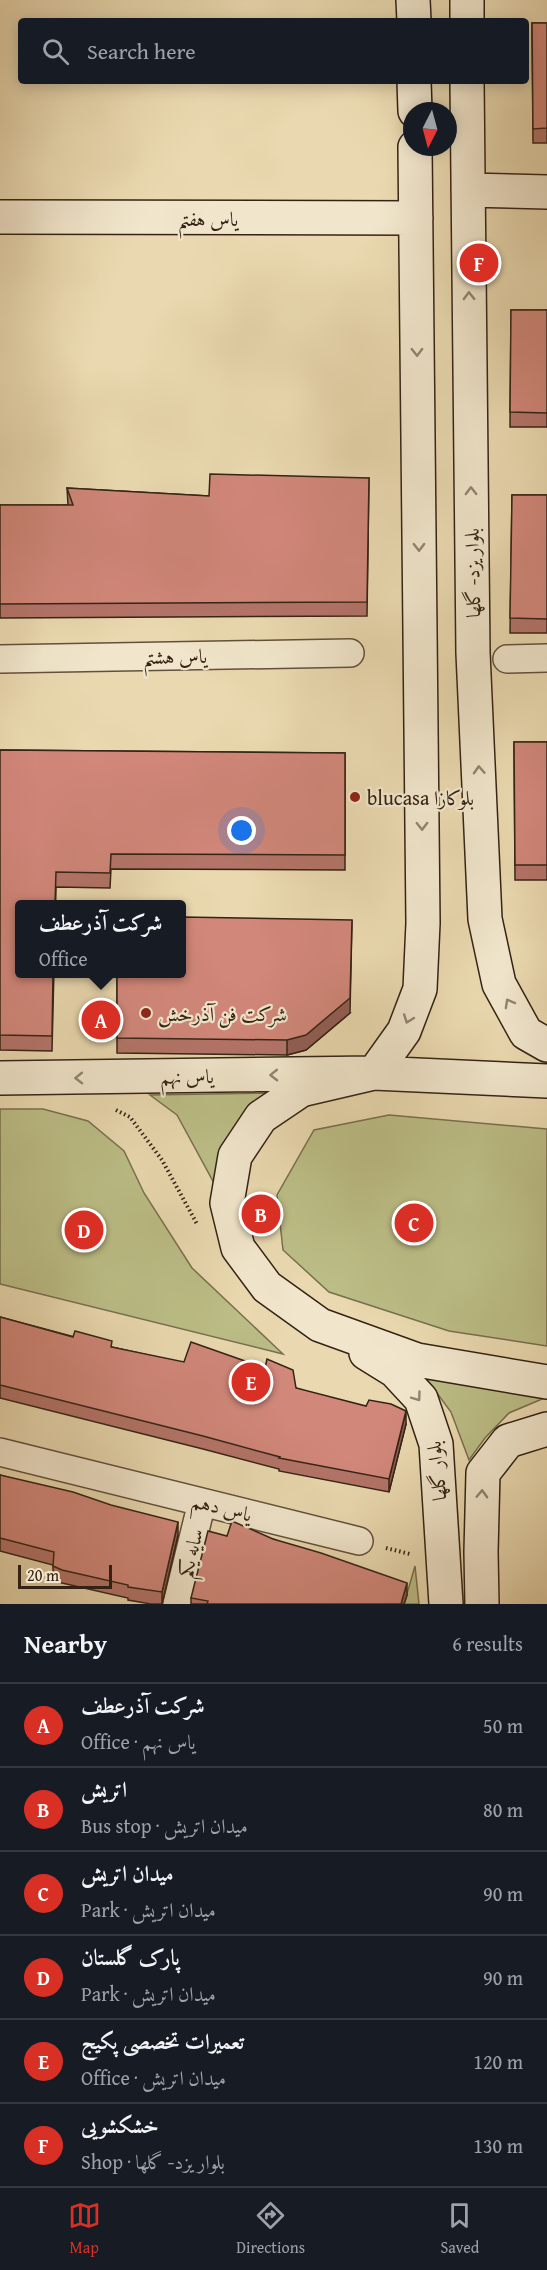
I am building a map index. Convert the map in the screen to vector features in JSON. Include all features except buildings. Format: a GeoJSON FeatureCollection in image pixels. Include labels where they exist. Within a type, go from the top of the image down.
{"type":"FeatureCollection","features":[{"type":"Feature","properties":{"kind":"main road"},"geometry":{"type":"LineString","coordinates":[[413,0],[414,18]]}},
{"type":"Feature","properties":{"kind":"main road"},"geometry":{"type":"LineString","coordinates":[[467,0],[467,18]]}},
{"type":"Feature","properties":{"kind":"main road"},"geometry":{"type":"LineString","coordinates":[[414,84],[415,102]]}},
{"type":"Feature","properties":{"kind":"main road","name":"بلوار یزد- گلها"},"geometry":{"type":"LineString","coordinates":[[467,84],[473,653],[485,919],[499,984],[526,1033],[547,1045]]}},
{"type":"Feature","properties":{"kind":"main road"},"geometry":{"type":"LineString","coordinates":[[374,1073],[404,1031],[420,989],[423,923],[415,156]]}},
{"type":"Feature","properties":{"kind":"main road"},"geometry":{"type":"LineString","coordinates":[[468,190],[547,192]]}},
{"type":"Feature","properties":{"kind":"main road","name":"یاس هفتم"},"geometry":{"type":"LineString","coordinates":[[0,217],[416,218]]}},
{"type":"Feature","properties":{"kind":"main road"},"geometry":{"type":"LineString","coordinates":[[547,1081],[374,1073],[300,1090],[261,1117],[235,1156],[227,1203],[238,1248],[267,1287],[320,1325],[417,1360],[547,1382]]}},
{"type":"Feature","properties":{"kind":"main road","name":"یاس نهم"},"geometry":{"type":"LineString","coordinates":[[0,1078],[374,1073]]}},
{"type":"Feature","properties":{"kind":"main road","name":"بلوار گلها"},"geometry":{"type":"LineString","coordinates":[[320,1325],[395,1371],[421,1399],[436,1444],[446,1604]]}},
{"type":"Feature","properties":{"kind":"main road"},"geometry":{"type":"LineString","coordinates":[[482,1604],[483,1473],[508,1441],[547,1429]]}},
{"type":"Feature","properties":{"kind":"street","name":"یاس هشتم"},"geometry":{"type":"LineString","coordinates":[[0,659],[350,653]]}},
{"type":"Feature","properties":{"kind":"street"},"geometry":{"type":"LineString","coordinates":[[507,659],[547,658]]}},
{"type":"Feature","properties":{"kind":"street","name":"یاس دهم"},"geometry":{"type":"LineString","coordinates":[[0,1452],[359,1541]]}},
{"type":"Feature","properties":{"kind":"street","name":"سایه یکم"},"geometry":{"type":"LineString","coordinates":[[177,1604],[202,1502]]}},
{"type":"Feature","properties":{"kind":"path"},"geometry":{"type":"LineString","coordinates":[[109,1106],[130,1117],[162,1160],[197,1226]]}},
{"type":"Feature","properties":{"kind":"path"},"geometry":{"type":"LineString","coordinates":[[359,1541],[443,1562]]}},
{"type":"Feature","properties":{"kind":"green space"},"geometry":{"type":"Polygon","coordinates":[[[265,1093],[244,1119],[214,1183],[177,1115],[150,1095],[265,1093]]]}},
{"type":"Feature","properties":{"kind":"green space"},"geometry":{"type":"Polygon","coordinates":[[[0,1109],[43,1109],[88,1121],[124,1151],[144,1193],[192,1268],[283,1354],[0,1284],[0,1109]]]}},
{"type":"Feature","properties":{"kind":"green space"},"geometry":{"type":"Polygon","coordinates":[[[389,1115],[547,1129],[547,1346],[449,1331],[329,1292],[283,1250],[277,1195],[314,1130],[389,1115]]]}},
{"type":"Feature","properties":{"kind":"green space"},"geometry":{"type":"Polygon","coordinates":[[[425,1377],[547,1397],[509,1413],[485,1438],[469,1460],[451,1412],[425,1377]]]}},
{"type":"Feature","properties":{"kind":"green space"},"geometry":{"type":"Polygon","coordinates":[[[415,1566],[419,1604],[404,1604],[415,1566]]]}},
{"type":"Feature","properties":{"kind":"place","name":"خشکشویی"},"geometry":{"type":"Point","coordinates":[479,263]}},
{"type":"Feature","properties":{"kind":"place","name":"blucasa بلوکازا"},"geometry":{"type":"Point","coordinates":[355,797]}},
{"type":"Feature","properties":{"kind":"place","name":"شرکت فن آذرخش"},"geometry":{"type":"Point","coordinates":[146,1013]}},
{"type":"Feature","properties":{"kind":"place","name":"شرکت آذرعطف"},"geometry":{"type":"Point","coordinates":[101,1020]}},
{"type":"Feature","properties":{"kind":"place","name":"اتریش"},"geometry":{"type":"Point","coordinates":[261,1214]}},
{"type":"Feature","properties":{"kind":"place","name":"میدان اتریش"},"geometry":{"type":"Point","coordinates":[414,1223]}},
{"type":"Feature","properties":{"kind":"place","name":"پارک گلستان"},"geometry":{"type":"Point","coordinates":[84,1230]}},
{"type":"Feature","properties":{"kind":"place","name":"تعمیرات تخصصی پکیج"},"geometry":{"type":"Point","coordinates":[251,1382]}}]}
